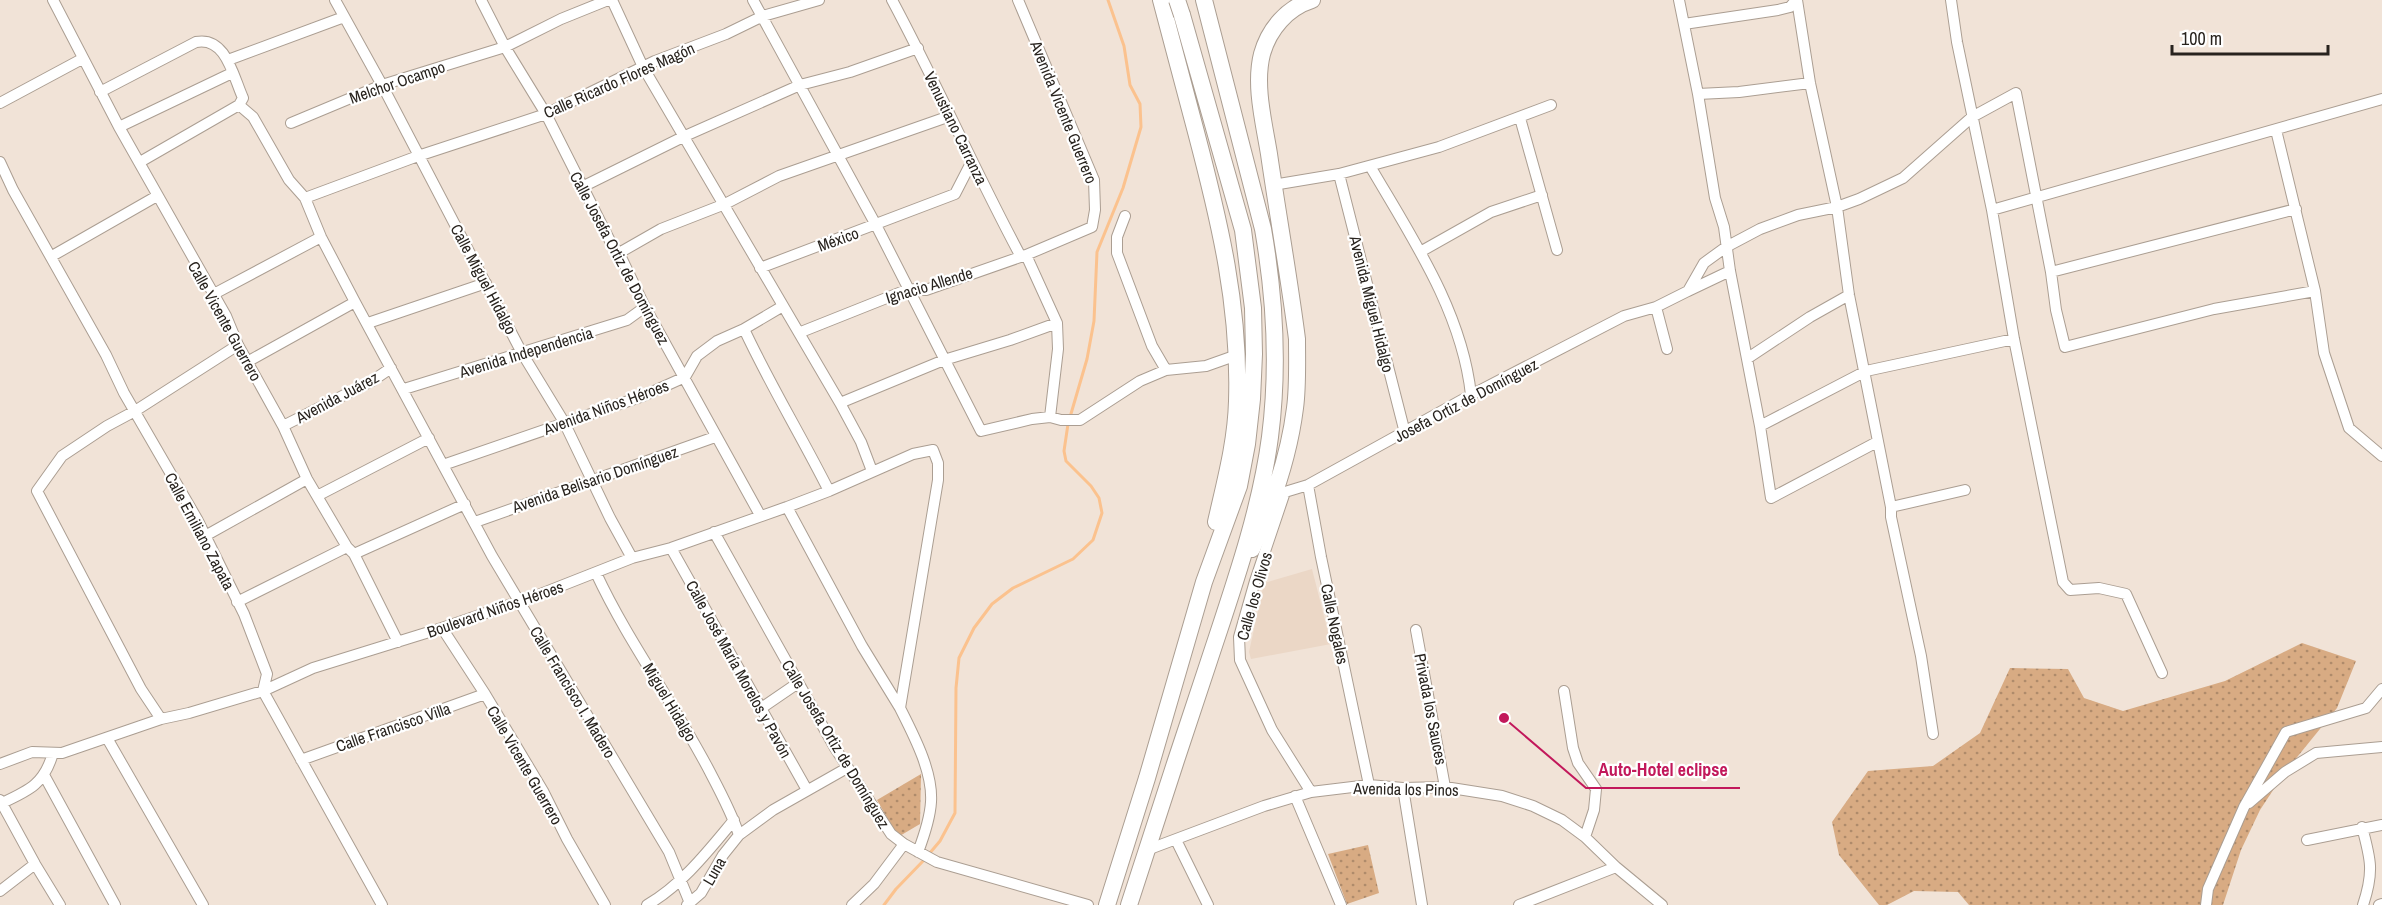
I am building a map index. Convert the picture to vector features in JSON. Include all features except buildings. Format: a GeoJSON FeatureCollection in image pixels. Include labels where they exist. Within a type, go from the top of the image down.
{"type":"FeatureCollection","features":[{"type":"Feature","properties":{"kind":"main road"},"geometry":{"type":"LineString","coordinates":[[1231,593],[1280,492],[1296,407],[1297,339],[1261,96],[1259,77],[1261,56],[1268,36],[1277,23],[1312,0]]}},
{"type":"Feature","properties":{"kind":"main road"},"geometry":{"type":"LineString","coordinates":[[1129,905],[1231,593],[1263,481],[1270,436],[1274,380],[1274,307],[1263,229],[1204,2]]}},
{"type":"Feature","properties":{"kind":"main road"},"geometry":{"type":"LineString","coordinates":[[1172,4],[1224,241],[1230,277],[1237,355],[1235,434],[1204,582]]}},
{"type":"Feature","properties":{"kind":"main road"},"geometry":{"type":"LineString","coordinates":[[1107,905],[1204,582],[1239,486],[1247,444],[1254,354],[1250,270],[1243,230],[1172,4]]}},
{"type":"Feature","properties":{"kind":"street","name":"Calle Vicente Guerrero"},"geometry":{"type":"LineString","coordinates":[[52,0],[118,127],[172,219],[185,248],[226,316],[237,345],[283,426],[307,479],[351,550],[398,642]]}},
{"type":"Feature","properties":{"kind":"street","name":"Calle Miguel Hidalgo"},"geometry":{"type":"LineString","coordinates":[[335,0],[522,353],[564,422],[591,481],[632,558]]}},
{"type":"Feature","properties":{"kind":"street","name":"Calle Josefa Ortiz de Domínguez"},"geometry":{"type":"LineString","coordinates":[[481,0],[505,47],[546,114],[645,307],[760,515]]}},
{"type":"Feature","properties":{"kind":"street"},"geometry":{"type":"LineString","coordinates":[[610,0],[643,67],[686,136],[760,268],[801,332],[861,442],[872,471]]}},
{"type":"Feature","properties":{"kind":"street","name":"Melchor Ocampo"},"geometry":{"type":"LineString","coordinates":[[291,123],[382,85],[505,47],[561,19],[610,0]]}},
{"type":"Feature","properties":{"kind":"street"},"geometry":{"type":"LineString","coordinates":[[753,0],[876,225],[981,431],[1050,417],[1061,420],[1080,420],[1140,381],[1166,370],[1206,366],[1237,355]]}},
{"type":"Feature","properties":{"kind":"street","name":"Calle Ricardo Flores Magón"},"geometry":{"type":"LineString","coordinates":[[305,198],[418,156],[546,114],[643,67],[726,34],[763,16],[819,0]]}},
{"type":"Feature","properties":{"kind":"street","name":"Venustiano Carranza"},"geometry":{"type":"LineString","coordinates":[[892,0],[918,48],[972,161],[1057,323]]}},
{"type":"Feature","properties":{"kind":"street","name":"Avenida Vicente Guerrero"},"geometry":{"type":"LineString","coordinates":[[1018,0],[1094,180],[1095,210],[1092,226]]}},
{"type":"Feature","properties":{"kind":"street"},"geometry":{"type":"LineString","coordinates":[[1679,0],[1698,94],[1715,198],[1724,227],[1771,498],[1877,442]]}},
{"type":"Feature","properties":{"kind":"street"},"geometry":{"type":"LineString","coordinates":[[1684,24],[1778,10],[1790,7],[1797,0]]}},
{"type":"Feature","properties":{"kind":"street"},"geometry":{"type":"LineString","coordinates":[[1797,0],[1810,83],[1837,207],[1849,295],[1866,371],[1891,517],[1921,656],[1933,734]]}},
{"type":"Feature","properties":{"kind":"street"},"geometry":{"type":"LineString","coordinates":[[1951,0],[1972,117],[1992,210],[2014,339],[2063,582],[2070,590],[2099,588],[2126,594],[2162,673]]}},
{"type":"Feature","properties":{"kind":"street"},"geometry":{"type":"LineString","coordinates":[[228,60],[344,17]]}},
{"type":"Feature","properties":{"kind":"street"},"geometry":{"type":"LineString","coordinates":[[100,93],[196,42],[207,40],[214,43],[228,60],[241,101],[253,117],[289,180],[305,198]]}},
{"type":"Feature","properties":{"kind":"street"},"geometry":{"type":"LineString","coordinates":[[582,187],[686,136],[800,85],[850,72],[918,48]]}},
{"type":"Feature","properties":{"kind":"street"},"geometry":{"type":"LineString","coordinates":[[0,103],[82,59]]}},
{"type":"Feature","properties":{"kind":"street"},"geometry":{"type":"LineString","coordinates":[[118,127],[232,73]]}},
{"type":"Feature","properties":{"kind":"street"},"geometry":{"type":"LineString","coordinates":[[1698,94],[1739,92],[1810,83]]}},
{"type":"Feature","properties":{"kind":"street"},"geometry":{"type":"LineString","coordinates":[[1688,291],[1704,263],[1726,247],[1798,214],[1837,207],[1859,200],[1903,178],[1972,117],[2016,93],[2051,272],[2056,310],[2065,347],[2214,309],[2315,291]]}},
{"type":"Feature","properties":{"kind":"street"},"geometry":{"type":"LineString","coordinates":[[1992,210],[2382,99]]}},
{"type":"Feature","properties":{"kind":"street"},"geometry":{"type":"LineString","coordinates":[[140,162],[241,101]]}},
{"type":"Feature","properties":{"kind":"street"},"geometry":{"type":"LineString","coordinates":[[1273,185],[1339,174],[1439,147],[1551,105]]}},
{"type":"Feature","properties":{"kind":"street"},"geometry":{"type":"LineString","coordinates":[[619,253],[661,229],[725,204],[779,176],[950,116]]}},
{"type":"Feature","properties":{"kind":"street"},"geometry":{"type":"LineString","coordinates":[[1520,117],[1557,250]]}},
{"type":"Feature","properties":{"kind":"street"},"geometry":{"type":"LineString","coordinates":[[2276,130],[2315,291],[2324,353],[2349,428],[2382,456]]}},
{"type":"Feature","properties":{"kind":"street","name":"México"},"geometry":{"type":"LineString","coordinates":[[760,268],[955,194],[972,161]]}},
{"type":"Feature","properties":{"kind":"street","name":"Calle Emiliano Zapata"},"geometry":{"type":"LineString","coordinates":[[0,162],[13,190],[52,256],[205,536],[237,602],[267,674],[263,691],[382,905]]}},
{"type":"Feature","properties":{"kind":"street"},"geometry":{"type":"LineString","coordinates":[[1370,166],[1420,252],[1448,308],[1465,353],[1471,395]]}},
{"type":"Feature","properties":{"kind":"street","name":"Avenida Miguel Hidalgo"},"geometry":{"type":"LineString","coordinates":[[1339,174],[1405,433]]}},
{"type":"Feature","properties":{"kind":"street"},"geometry":{"type":"LineString","coordinates":[[1420,252],[1491,212],[1542,195]]}},
{"type":"Feature","properties":{"kind":"street"},"geometry":{"type":"LineString","coordinates":[[52,256],[157,196]]}},
{"type":"Feature","properties":{"kind":"street","name":"Calle Francisco I. Madero"},"geometry":{"type":"LineString","coordinates":[[305,198],[321,237],[518,602],[549,649],[669,852],[681,878],[688,904]]}},
{"type":"Feature","properties":{"kind":"street"},"geometry":{"type":"LineString","coordinates":[[2051,272],[2296,209]]}},
{"type":"Feature","properties":{"kind":"street"},"geometry":{"type":"LineString","coordinates":[[1125,216],[1117,237],[1117,253],[1152,346],[1166,370]]}},
{"type":"Feature","properties":{"kind":"street","name":"Ignacio Allende"},"geometry":{"type":"LineString","coordinates":[[801,332],[909,289],[926,290],[1023,255],[1092,226]]}},
{"type":"Feature","properties":{"kind":"street"},"geometry":{"type":"LineString","coordinates":[[212,295],[321,237]]}},
{"type":"Feature","properties":{"kind":"street","name":"Josefa Ortiz de Domínguez"},"geometry":{"type":"LineString","coordinates":[[1308,486],[1471,395],[1624,316],[1656,307],[1730,271]]}},
{"type":"Feature","properties":{"kind":"street"},"geometry":{"type":"LineString","coordinates":[[368,324],[486,283]]}},
{"type":"Feature","properties":{"kind":"street"},"geometry":{"type":"LineString","coordinates":[[1748,358],[1810,317],[1849,295]]}},
{"type":"Feature","properties":{"kind":"street"},"geometry":{"type":"LineString","coordinates":[[247,362],[356,302]]}},
{"type":"Feature","properties":{"kind":"street","name":"Avenida Niños Héroes"},"geometry":{"type":"LineString","coordinates":[[443,465],[643,396],[685,377],[697,356],[717,341],[744,329],[783,306]]}},
{"type":"Feature","properties":{"kind":"street","name":"Avenida Independencia"},"geometry":{"type":"LineString","coordinates":[[404,389],[627,320],[645,307]]}},
{"type":"Feature","properties":{"kind":"street"},"geometry":{"type":"LineString","coordinates":[[1656,307],[1667,349]]}},
{"type":"Feature","properties":{"kind":"street"},"geometry":{"type":"LineString","coordinates":[[840,403],[944,360],[1057,323],[1058,349],[1050,417]]}},
{"type":"Feature","properties":{"kind":"street"},"geometry":{"type":"LineString","coordinates":[[744,329],[829,491]]}},
{"type":"Feature","properties":{"kind":"street"},"geometry":{"type":"LineString","coordinates":[[1760,426],[1866,371],[2014,339]]}},
{"type":"Feature","properties":{"kind":"street"},"geometry":{"type":"LineString","coordinates":[[161,718],[141,688],[37,491],[62,456],[237,345]]}},
{"type":"Feature","properties":{"kind":"street","name":"Avenida Juárez"},"geometry":{"type":"LineString","coordinates":[[283,426],[372,381],[391,368]]}},
{"type":"Feature","properties":{"kind":"street","name":"Avenida Belisario Domínguez"},"geometry":{"type":"LineString","coordinates":[[475,522],[715,437]]}},
{"type":"Feature","properties":{"kind":"street"},"geometry":{"type":"LineString","coordinates":[[317,496],[429,438]]}},
{"type":"Feature","properties":{"kind":"street","name":"Boulevard Niños Héroes"},"geometry":{"type":"LineString","coordinates":[[0,764],[32,752],[62,753],[161,718],[189,713],[263,691],[313,668],[518,602],[632,558],[671,548],[787,507],[913,454],[933,450],[938,463],[938,480],[900,708]]}},
{"type":"Feature","properties":{"kind":"street"},"geometry":{"type":"LineString","coordinates":[[205,536],[307,479]]}},
{"type":"Feature","properties":{"kind":"street"},"geometry":{"type":"LineString","coordinates":[[1280,492],[1308,486]]}},
{"type":"Feature","properties":{"kind":"street","name":"Calle Nogales"},"geometry":{"type":"LineString","coordinates":[[1308,486],[1369,785]]}},
{"type":"Feature","properties":{"kind":"street"},"geometry":{"type":"LineString","coordinates":[[1891,507],[1965,490]]}},
{"type":"Feature","properties":{"kind":"street","name":"Calle los Olivos"},"geometry":{"type":"LineString","coordinates":[[1280,492],[1239,637],[1240,660],[1272,730],[1311,792]]}},
{"type":"Feature","properties":{"kind":"street"},"geometry":{"type":"LineString","coordinates":[[237,602],[351,550],[465,504]]}},
{"type":"Feature","properties":{"kind":"street"},"geometry":{"type":"LineString","coordinates":[[787,507],[920,747],[932,800],[921,854]]}},
{"type":"Feature","properties":{"kind":"street","name":"Calle Josefa Ortiz de Domínguez"},"geometry":{"type":"LineString","coordinates":[[714,532],[847,768],[891,834],[937,862],[1088,905]]}},
{"type":"Feature","properties":{"kind":"street","name":"Calle José María Morelos y Pavón"},"geometry":{"type":"LineString","coordinates":[[671,548],[807,790]]}},
{"type":"Feature","properties":{"kind":"street","name":"Miguel Hidalgo"},"geometry":{"type":"LineString","coordinates":[[596,573],[609,601],[694,741],[734,820],[739,835]]}},
{"type":"Feature","properties":{"kind":"street","name":"Calle Vicente Guerrero"},"geometry":{"type":"LineString","coordinates":[[442,628],[543,791],[567,839],[605,905]]}},
{"type":"Feature","properties":{"kind":"street","name":"Privada los Sauces"},"geometry":{"type":"LineString","coordinates":[[1416,630],[1445,787]]}},
{"type":"Feature","properties":{"kind":"street"},"geometry":{"type":"LineString","coordinates":[[760,709],[798,683]]}},
{"type":"Feature","properties":{"kind":"street"},"geometry":{"type":"LineString","coordinates":[[2206,905],[2208,889],[2244,807],[2286,732],[2366,708],[2382,689]]}},
{"type":"Feature","properties":{"kind":"street"},"geometry":{"type":"LineString","coordinates":[[1564,691],[1573,748],[1578,763],[1596,789],[1594,810],[1585,837]]}},
{"type":"Feature","properties":{"kind":"street","name":"Calle Francisco Villa"},"geometry":{"type":"LineString","coordinates":[[301,760],[485,694]]}},
{"type":"Feature","properties":{"kind":"street"},"geometry":{"type":"LineString","coordinates":[[107,738],[203,905]]}},
{"type":"Feature","properties":{"kind":"street"},"geometry":{"type":"LineString","coordinates":[[2244,807],[2285,772],[2316,753],[2382,747]]}},
{"type":"Feature","properties":{"kind":"street"},"geometry":{"type":"LineString","coordinates":[[53,753],[49,768],[39,782],[26,792],[1,802],[60,905]]}},
{"type":"Feature","properties":{"kind":"street","name":"Luna"},"geometry":{"type":"LineString","coordinates":[[688,904],[701,893],[723,855],[739,835],[773,810],[847,768]]}},
{"type":"Feature","properties":{"kind":"street"},"geometry":{"type":"LineString","coordinates":[[44,775],[112,903]]}},
{"type":"Feature","properties":{"kind":"street","name":"Avenida los Pinos"},"geometry":{"type":"LineString","coordinates":[[1147,850],[1311,792],[1369,785],[1403,788],[1445,787],[1502,795],[1562,820],[1585,837],[1616,867],[1662,905]]}},
{"type":"Feature","properties":{"kind":"street"},"geometry":{"type":"LineString","coordinates":[[1403,788],[1422,905]]}},
{"type":"Feature","properties":{"kind":"street"},"geometry":{"type":"LineString","coordinates":[[1295,796],[1341,905]]}},
{"type":"Feature","properties":{"kind":"street"},"geometry":{"type":"LineString","coordinates":[[648,905],[662,897],[734,820]]}},
{"type":"Feature","properties":{"kind":"street"},"geometry":{"type":"LineString","coordinates":[[2307,840],[2362,827],[2382,825]]}},
{"type":"Feature","properties":{"kind":"street"},"geometry":{"type":"LineString","coordinates":[[2362,827],[2370,854],[2372,879],[2363,905]]}},
{"type":"Feature","properties":{"kind":"street"},"geometry":{"type":"LineString","coordinates":[[1176,840],[1208,905]]}},
{"type":"Feature","properties":{"kind":"street"},"geometry":{"type":"LineString","coordinates":[[852,905],[874,884],[904,844]]}},
{"type":"Feature","properties":{"kind":"street"},"geometry":{"type":"LineString","coordinates":[[0,891],[35,864]]}},
{"type":"Feature","properties":{"kind":"street"},"geometry":{"type":"LineString","coordinates":[[1519,905],[1616,867]]}},
{"type":"Feature","properties":{"kind":"shaded area"},"geometry":{"type":"Polygon","coordinates":[[[1312,569],[1331,644],[1251,659],[1249,652],[1264,583],[1312,569]]]}},
{"type":"Feature","properties":{"kind":"shaded area"},"geometry":{"type":"Polygon","coordinates":[[[2302,643],[2356,661],[2337,708],[2285,772],[2260,810],[2241,850],[2223,905],[1969,905],[1958,892],[1914,891],[1887,905],[1879,905],[1839,855],[1832,822],[1868,771],[1933,766],[1980,733],[2010,668],[2068,669],[2084,698],[2123,711],[2225,681],[2302,643]]]}},
{"type":"Feature","properties":{"kind":"shaded area"},"geometry":{"type":"Polygon","coordinates":[[[921,774],[920,824],[898,837],[877,800],[921,774]]]}},
{"type":"Feature","properties":{"kind":"shaded area"},"geometry":{"type":"Polygon","coordinates":[[[1368,845],[1379,893],[1347,904],[1328,854],[1368,845]]]}},
{"type":"Feature","properties":{"kind":"waterway"},"geometry":{"type":"LineString","coordinates":[[929,854],[940,841],[955,813],[956,688],[959,658],[974,628],[992,604],[1013,588],[1073,559],[1093,540],[1102,513],[1099,498],[1091,486],[1066,461],[1064,451],[1068,424],[1087,359],[1094,321],[1097,252],[1123,188],[1141,127],[1140,104],[1130,85],[1124,46],[1108,0]]}},
{"type":"Feature","properties":{"kind":"waterway"},"geometry":{"type":"LineString","coordinates":[[884,905],[925,859]]}},
{"type":"Feature","properties":{"kind":"place","name":"Auto-Hotel eclipse"},"geometry":{"type":"Point","coordinates":[1504,718]}}]}
